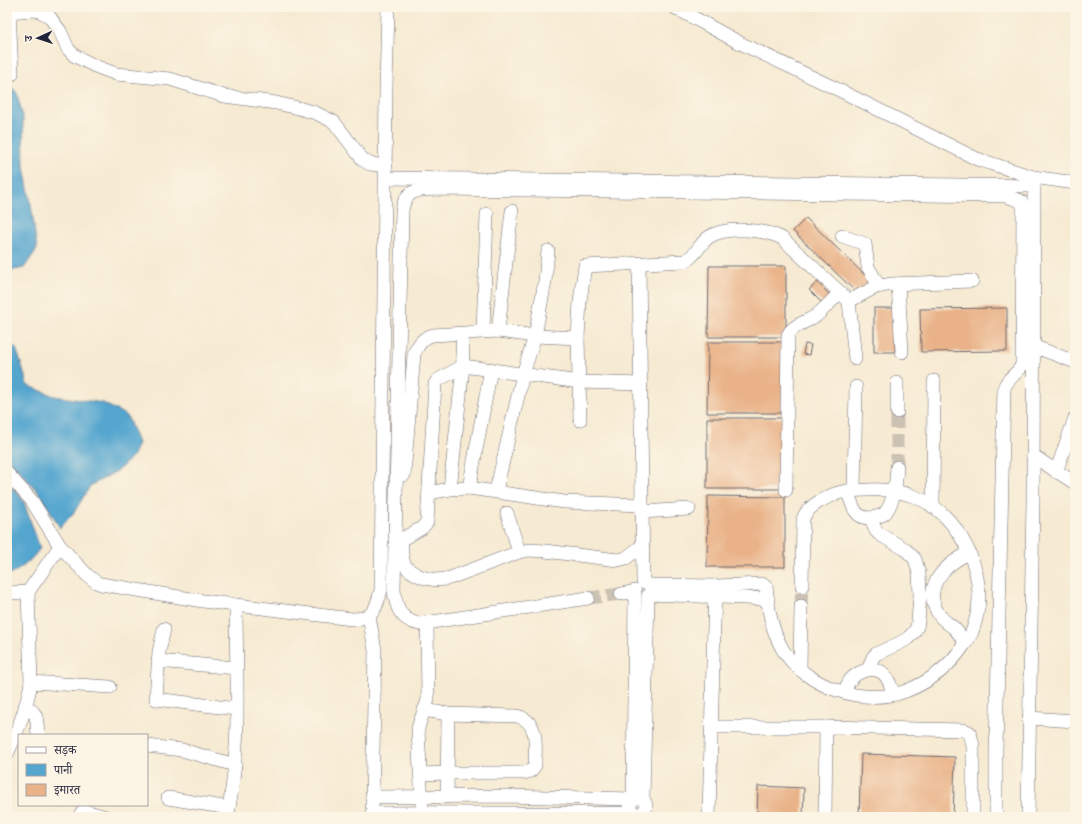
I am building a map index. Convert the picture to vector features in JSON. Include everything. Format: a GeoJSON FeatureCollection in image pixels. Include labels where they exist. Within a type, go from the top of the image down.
{"type":"FeatureCollection","features":[{"type":"Feature","properties":{"kind":"street"},"geometry":{"type":"LineString","coordinates":[[7,473],[32,501],[58,543],[87,575],[101,584],[203,601],[352,619],[362,619],[369,616],[376,606],[381,590],[388,7]]}},
{"type":"Feature","properties":{"kind":"street"},"geometry":{"type":"LineString","coordinates":[[674,7],[740,43],[841,91],[977,160],[1033,181]]}},
{"type":"Feature","properties":{"kind":"street"},"geometry":{"type":"LineString","coordinates":[[12,74],[8,12],[34,10],[49,16],[60,30],[68,49],[75,56],[95,66],[116,74],[170,79],[224,96],[276,103],[316,113],[334,122],[363,160],[386,172],[1033,181],[1075,183]]}},
{"type":"Feature","properties":{"kind":"street"},"geometry":{"type":"LineString","coordinates":[[1028,817],[1033,456],[1033,181]]}},
{"type":"Feature","properties":{"kind":"street"},"geometry":{"type":"LineString","coordinates":[[588,598],[419,624],[410,622],[399,610],[395,600],[394,590],[402,211],[403,204],[409,195],[419,190],[443,189],[1006,196],[1021,201],[1023,206],[1022,364],[1020,369],[1006,383],[1004,389],[996,750],[996,817]]}},
{"type":"Feature","properties":{"kind":"street"},"geometry":{"type":"LineString","coordinates":[[498,331],[512,211]]}},
{"type":"Feature","properties":{"kind":"street"},"geometry":{"type":"LineString","coordinates":[[483,332],[487,214]]}},
{"type":"Feature","properties":{"kind":"street"},"geometry":{"type":"LineString","coordinates":[[580,420],[578,338],[580,301],[585,266],[685,261],[694,255],[704,241],[716,233],[742,230],[762,231],[783,239],[845,297],[855,360]]}},
{"type":"Feature","properties":{"kind":"street"},"geometry":{"type":"LineString","coordinates":[[842,236],[864,244],[868,267],[879,286]]}},
{"type":"Feature","properties":{"kind":"street"},"geometry":{"type":"LineString","coordinates":[[496,491],[523,374],[535,336],[545,281],[548,251]]}},
{"type":"Feature","properties":{"kind":"street"},"geometry":{"type":"LineString","coordinates":[[638,799],[643,590],[639,264]]}},
{"type":"Feature","properties":{"kind":"street"},"geometry":{"type":"LineString","coordinates":[[786,490],[788,335],[793,328],[816,316],[830,304],[845,297],[879,286],[972,281]]}},
{"type":"Feature","properties":{"kind":"street"},"geometry":{"type":"LineString","coordinates":[[898,284],[902,352]]}},
{"type":"Feature","properties":{"kind":"street"},"geometry":{"type":"LineString","coordinates":[[578,338],[535,336],[498,331],[428,336],[419,343],[414,354],[404,482],[402,539],[403,560],[407,569],[411,573],[434,581],[442,581],[519,552],[529,550],[618,560],[626,558],[643,545]]}},
{"type":"Feature","properties":{"kind":"street"},"geometry":{"type":"LineString","coordinates":[[450,489],[463,366],[462,334]]}},
{"type":"Feature","properties":{"kind":"street"},"geometry":{"type":"LineString","coordinates":[[1033,346],[1075,362]]}},
{"type":"Feature","properties":{"kind":"street"},"geometry":{"type":"LineString","coordinates":[[402,539],[426,525],[429,515],[435,384],[438,380],[463,366],[580,382],[640,384]]}},
{"type":"Feature","properties":{"kind":"street"},"geometry":{"type":"LineString","coordinates":[[469,488],[491,369]]}},
{"type":"Feature","properties":{"kind":"street"},"geometry":{"type":"LineString","coordinates":[[933,507],[934,381]]}},
{"type":"Feature","properties":{"kind":"street"},"geometry":{"type":"LineString","coordinates":[[897,383],[897,412]]}},
{"type":"Feature","properties":{"kind":"street"},"geometry":{"type":"LineString","coordinates":[[856,387],[851,490],[856,512],[860,516],[871,518],[883,515],[886,512],[895,491],[897,467]]}},
{"type":"Feature","properties":{"kind":"street"},"geometry":{"type":"LineString","coordinates":[[1056,472],[1075,418]]}},
{"type":"Feature","properties":{"kind":"street"},"geometry":{"type":"LineString","coordinates":[[1033,456],[1075,483]]}},
{"type":"Feature","properties":{"kind":"street"},"geometry":{"type":"LineString","coordinates":[[429,493],[450,489],[469,488],[564,502],[642,509],[689,509]]}},
{"type":"Feature","properties":{"kind":"street"},"geometry":{"type":"LineString","coordinates":[[621,594],[643,590],[715,591],[764,584],[766,586],[771,620],[780,643],[783,650],[800,669],[819,683],[850,694],[873,696],[904,692],[922,684],[936,675],[949,663],[972,634],[979,597],[976,574],[969,553],[956,530],[933,507],[913,496],[880,489],[851,490],[831,496],[807,511],[802,519],[802,586]]}},
{"type":"Feature","properties":{"kind":"street"},"geometry":{"type":"LineString","coordinates":[[507,513],[519,552]]}},
{"type":"Feature","properties":{"kind":"street"},"geometry":{"type":"LineString","coordinates":[[871,518],[876,531],[879,534],[905,549],[915,559],[926,595],[933,602],[940,615],[955,629],[966,643]]}},
{"type":"Feature","properties":{"kind":"street"},"geometry":{"type":"LineString","coordinates":[[7,754],[15,737],[31,682],[28,592],[58,543]]}},
{"type":"Feature","properties":{"kind":"street"},"geometry":{"type":"LineString","coordinates":[[868,670],[873,657],[876,654],[907,639],[914,632],[917,627],[926,595],[943,571],[951,563],[969,553]]}},
{"type":"Feature","properties":{"kind":"street"},"geometry":{"type":"LineString","coordinates":[[709,817],[715,591]]}},
{"type":"Feature","properties":{"kind":"street"},"geometry":{"type":"LineString","coordinates":[[7,594],[28,592]]}},
{"type":"Feature","properties":{"kind":"street"},"geometry":{"type":"LineString","coordinates":[[168,798],[228,812],[235,765],[236,605]]}},
{"type":"Feature","properties":{"kind":"street"},"geometry":{"type":"LineString","coordinates":[[800,669],[801,606]]}},
{"type":"Feature","properties":{"kind":"street"},"geometry":{"type":"LineString","coordinates":[[369,616],[376,650],[372,797],[372,815],[423,812],[468,814],[636,815],[643,813],[646,808],[646,803],[638,799],[469,796],[372,797]]}},
{"type":"Feature","properties":{"kind":"street"},"geometry":{"type":"LineString","coordinates":[[423,812],[418,730],[419,722],[428,699],[427,623]]}},
{"type":"Feature","properties":{"kind":"street"},"geometry":{"type":"LineString","coordinates":[[164,629],[158,661],[156,700],[236,709]]}},
{"type":"Feature","properties":{"kind":"street"},"geometry":{"type":"LineString","coordinates":[[158,661],[236,668]]}},
{"type":"Feature","properties":{"kind":"street"},"geometry":{"type":"LineString","coordinates":[[844,692],[851,679],[861,672],[868,670],[880,671],[890,683],[894,694]]}},
{"type":"Feature","properties":{"kind":"street"},"geometry":{"type":"LineString","coordinates":[[31,682],[110,687]]}},
{"type":"Feature","properties":{"kind":"street"},"geometry":{"type":"LineString","coordinates":[[25,706],[35,713],[38,734]]}},
{"type":"Feature","properties":{"kind":"street"},"geometry":{"type":"LineString","coordinates":[[421,774],[529,772],[535,765],[536,744],[532,725],[525,718],[517,716],[448,714],[424,710]]}},
{"type":"Feature","properties":{"kind":"street"},"geometry":{"type":"LineString","coordinates":[[447,797],[448,714]]}},
{"type":"Feature","properties":{"kind":"street"},"geometry":{"type":"LineString","coordinates":[[1029,718],[1075,721]]}},
{"type":"Feature","properties":{"kind":"street"},"geometry":{"type":"LineString","coordinates":[[711,727],[963,730],[969,732],[973,746],[973,817]]}},
{"type":"Feature","properties":{"kind":"street"},"geometry":{"type":"LineString","coordinates":[[825,817],[826,728]]}},
{"type":"Feature","properties":{"kind":"street"},"geometry":{"type":"LineString","coordinates":[[148,746],[182,750],[235,765]]}},
{"type":"Feature","properties":{"kind":"street"},"geometry":{"type":"LineString","coordinates":[[468,814],[469,796]]}},
{"type":"Feature","properties":{"kind":"street"},"geometry":{"type":"LineString","coordinates":[[79,817],[82,812],[85,811],[106,817]]}},
{"type":"Feature","properties":{"kind":"water"},"geometry":{"type":"Polygon","coordinates":[[[7,82],[17,93],[23,118],[24,167],[37,249],[24,268],[9,271],[7,270],[7,82]]]}},
{"type":"Feature","properties":{"kind":"water"},"geometry":{"type":"Polygon","coordinates":[[[7,343],[16,348],[27,385],[54,396],[103,403],[127,416],[138,443],[132,457],[117,471],[90,486],[75,511],[60,528],[41,495],[7,458],[7,343]]]}},
{"type":"Feature","properties":{"kind":"water"},"geometry":{"type":"Polygon","coordinates":[[[7,481],[23,500],[40,548],[26,564],[7,575],[7,481]]]}},
{"type":"Feature","properties":{"kind":"building"},"geometry":{"type":"Polygon","coordinates":[[[806,218],[872,282],[859,295],[793,231],[806,218]]]}},
{"type":"Feature","properties":{"kind":"building"},"geometry":{"type":"Polygon","coordinates":[[[709,266],[786,266],[786,337],[708,337],[709,266]]]}},
{"type":"Feature","properties":{"kind":"building"},"geometry":{"type":"Polygon","coordinates":[[[817,282],[831,296],[823,304],[809,290],[817,282]]]}},
{"type":"Feature","properties":{"kind":"building"},"geometry":{"type":"Polygon","coordinates":[[[874,308],[895,308],[895,352],[874,352],[874,308]]]}},
{"type":"Feature","properties":{"kind":"building"},"geometry":{"type":"Polygon","coordinates":[[[1007,308],[1007,351],[921,352],[920,309],[1007,308]]]}},
{"type":"Feature","properties":{"kind":"building"},"geometry":{"type":"Polygon","coordinates":[[[708,342],[785,342],[785,413],[707,413],[708,342]]]}},
{"type":"Feature","properties":{"kind":"building"},"geometry":{"type":"Polygon","coordinates":[[[805,344],[811,345],[809,355],[803,354],[805,344]]]}},
{"type":"Feature","properties":{"kind":"building"},"geometry":{"type":"Polygon","coordinates":[[[707,418],[785,418],[784,489],[707,489],[707,418]]]}},
{"type":"Feature","properties":{"kind":"building"},"geometry":{"type":"Polygon","coordinates":[[[708,496],[785,497],[785,567],[707,567],[708,496]]]}},
{"type":"Feature","properties":{"kind":"building"},"geometry":{"type":"Polygon","coordinates":[[[861,754],[955,757],[953,817],[859,817],[861,754]]]}},
{"type":"Feature","properties":{"kind":"building"},"geometry":{"type":"Polygon","coordinates":[[[758,786],[804,788],[803,817],[757,817],[758,786]]]}},
{"type":"Feature","properties":{"kind":"tunnel"},"geometry":{"type":"LineString","coordinates":[[897,412],[897,467]]}},
{"type":"Feature","properties":{"kind":"tunnel"},"geometry":{"type":"LineString","coordinates":[[801,606],[802,586]]}},
{"type":"Feature","properties":{"kind":"tunnel"},"geometry":{"type":"LineString","coordinates":[[588,598],[621,594]]}}]}
